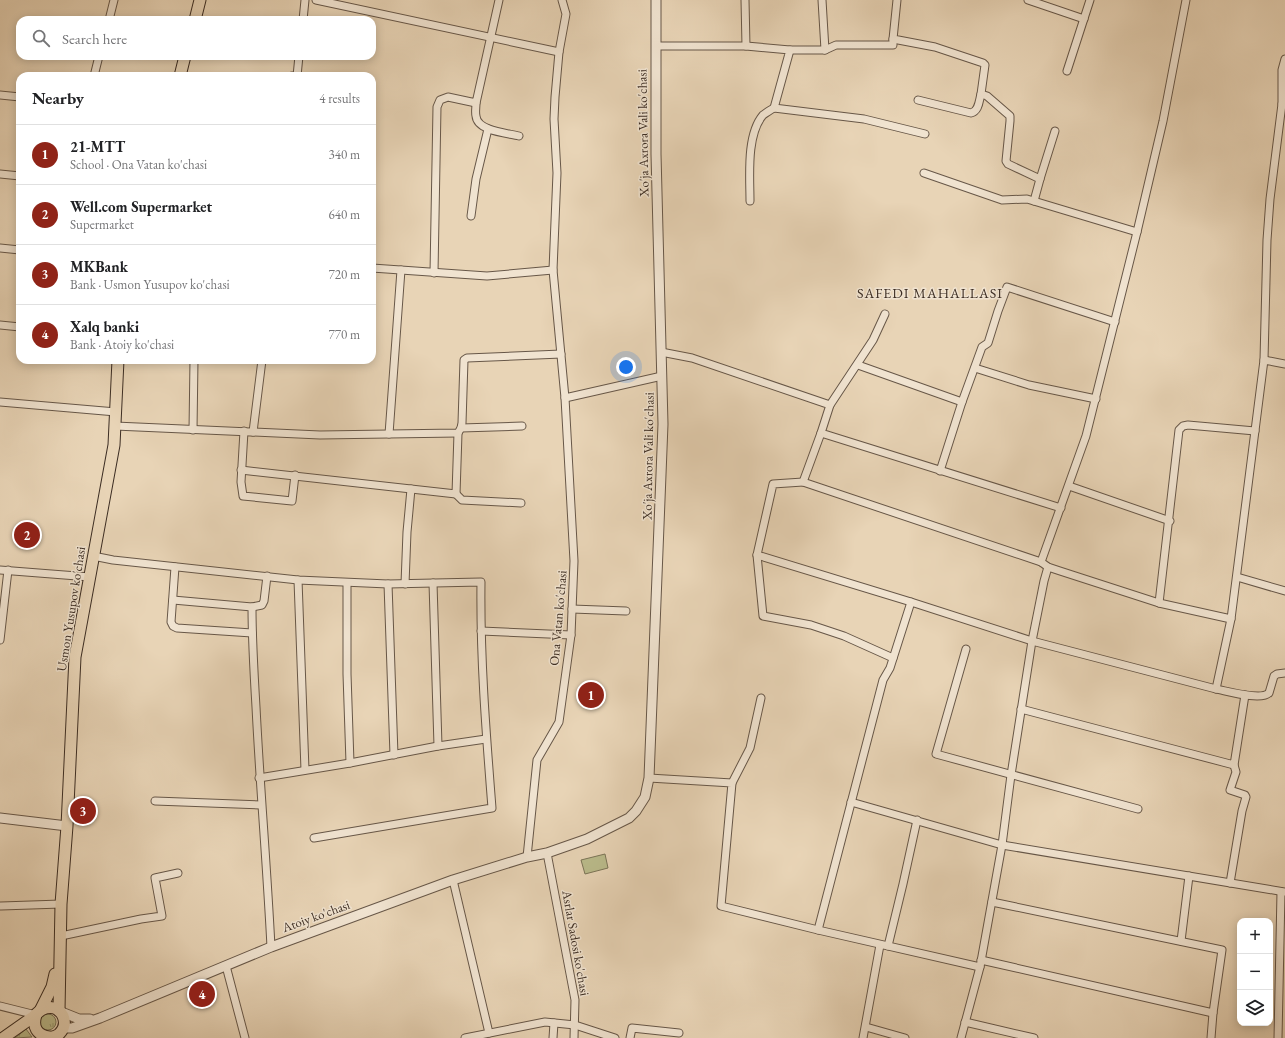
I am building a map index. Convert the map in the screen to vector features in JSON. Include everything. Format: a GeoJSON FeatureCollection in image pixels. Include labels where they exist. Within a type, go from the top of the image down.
{"type":"FeatureCollection","features":[{"type":"Feature","properties":{"kind":"main road"},"geometry":{"type":"LineString","coordinates":[[196,16],[200,0]]}},
{"type":"Feature","properties":{"kind":"main road"},"geometry":{"type":"LineString","coordinates":[[181,72],[184,60]]}},
{"type":"Feature","properties":{"kind":"main road","name":"Usmon Yusupov ko'chasi"},"geometry":{"type":"LineString","coordinates":[[59,1011],[61,904],[67,826],[75,657],[114,445],[118,364]]}},
{"type":"Feature","properties":{"kind":"main road","name":"Usmon Yusupov ko'chasi"},"geometry":{"type":"LineString","coordinates":[[38,1012],[52,988],[61,936]]}},
{"type":"Feature","properties":{"kind":"main road"},"geometry":{"type":"LineString","coordinates":[[3,1038],[38,1012],[47,1007],[54,1008],[59,1011],[64,1019],[65,1033],[60,1033],[48,1038],[36,1030],[34,1025],[38,1012]]}},
{"type":"Feature","properties":{"kind":"street"},"geometry":{"type":"LineString","coordinates":[[110,16],[114,0]]}},
{"type":"Feature","properties":{"kind":"street"},"geometry":{"type":"LineString","coordinates":[[303,16],[305,0]]}},
{"type":"Feature","properties":{"kind":"street"},"geometry":{"type":"LineString","coordinates":[[316,0],[559,52]]}},
{"type":"Feature","properties":{"kind":"street"},"geometry":{"type":"LineString","coordinates":[[499,0],[476,104],[476,118],[480,125],[488,129],[519,136]]}},
{"type":"Feature","properties":{"kind":"street","name":"Ona Vatan ko'chasi"},"geometry":{"type":"LineString","coordinates":[[527,858],[537,760],[559,722],[571,634],[574,561],[566,398],[553,270],[557,173],[554,119],[559,52],[566,14],[562,0]]}},
{"type":"Feature","properties":{"kind":"street","name":"Xo'ja Axrora Vali ko'chasi"},"geometry":{"type":"LineString","coordinates":[[547,853],[587,839],[629,818],[636,812],[645,797],[649,778],[663,439],[656,154],[656,0]]}},
{"type":"Feature","properties":{"kind":"street"},"geometry":{"type":"LineString","coordinates":[[745,0],[746,46]]}},
{"type":"Feature","properties":{"kind":"street"},"geometry":{"type":"LineString","coordinates":[[822,0],[825,50]]}},
{"type":"Feature","properties":{"kind":"street"},"geometry":{"type":"LineString","coordinates":[[656,46],[746,46],[790,50],[825,50],[836,45],[892,45],[897,0]]}},
{"type":"Feature","properties":{"kind":"street"},"geometry":{"type":"LineString","coordinates":[[1028,0],[1084,19]]}},
{"type":"Feature","properties":{"kind":"street"},"geometry":{"type":"LineString","coordinates":[[1067,71],[1090,0]]}},
{"type":"Feature","properties":{"kind":"street"},"geometry":{"type":"LineString","coordinates":[[1041,562],[1086,436],[1096,399],[1163,122],[1186,0]]}},
{"type":"Feature","properties":{"kind":"street"},"geometry":{"type":"LineString","coordinates":[[893,39],[935,47],[983,63],[985,67],[982,94],[974,112],[971,113],[918,100]]}},
{"type":"Feature","properties":{"kind":"street"},"geometry":{"type":"LineString","coordinates":[[774,108],[790,50]]}},
{"type":"Feature","properties":{"kind":"street"},"geometry":{"type":"LineString","coordinates":[[1216,689],[1231,619],[1238,577],[1264,360],[1267,240],[1270,199],[1284,104],[1282,70],[1285,59]]}},
{"type":"Feature","properties":{"kind":"street"},"geometry":{"type":"LineString","coordinates":[[95,72],[98,60]]}},
{"type":"Feature","properties":{"kind":"street"},"geometry":{"type":"LineString","coordinates":[[297,72],[299,60]]}},
{"type":"Feature","properties":{"kind":"street"},"geometry":{"type":"LineString","coordinates":[[982,94],[987,96],[1010,116],[1006,161],[1008,164],[1040,179]]}},
{"type":"Feature","properties":{"kind":"street"},"geometry":{"type":"LineString","coordinates":[[0,95],[16,97]]}},
{"type":"Feature","properties":{"kind":"street"},"geometry":{"type":"LineString","coordinates":[[434,273],[437,107],[440,100],[448,97],[476,104]]}},
{"type":"Feature","properties":{"kind":"street"},"geometry":{"type":"LineString","coordinates":[[750,201],[750,148],[754,132],[763,115],[774,108],[864,119],[925,134]]}},
{"type":"Feature","properties":{"kind":"street"},"geometry":{"type":"LineString","coordinates":[[471,216],[476,179],[488,129]]}},
{"type":"Feature","properties":{"kind":"street"},"geometry":{"type":"LineString","coordinates":[[1034,201],[1055,131]]}},
{"type":"Feature","properties":{"kind":"street"},"geometry":{"type":"LineString","coordinates":[[924,173],[1002,200],[1027,199],[1137,232]]}},
{"type":"Feature","properties":{"kind":"street"},"geometry":{"type":"LineString","coordinates":[[0,174],[16,176]]}},
{"type":"Feature","properties":{"kind":"street"},"geometry":{"type":"LineString","coordinates":[[0,248],[16,250]]}},
{"type":"Feature","properties":{"kind":"street"},"geometry":{"type":"LineString","coordinates":[[376,268],[487,276],[553,270]]}},
{"type":"Feature","properties":{"kind":"street"},"geometry":{"type":"LineString","coordinates":[[389,434],[401,270]]}},
{"type":"Feature","properties":{"kind":"street"},"geometry":{"type":"LineString","coordinates":[[940,471],[982,346],[988,343],[1007,286],[1115,322]]}},
{"type":"Feature","properties":{"kind":"street"},"geometry":{"type":"LineString","coordinates":[[803,482],[830,405],[858,365],[873,340],[885,314]]}},
{"type":"Feature","properties":{"kind":"street"},"geometry":{"type":"LineString","coordinates":[[0,325],[16,327]]}},
{"type":"Feature","properties":{"kind":"street"},"geometry":{"type":"LineString","coordinates":[[662,352],[692,358],[830,405]]}},
{"type":"Feature","properties":{"kind":"street"},"geometry":{"type":"LineString","coordinates":[[456,494],[464,360],[467,358],[561,354]]}},
{"type":"Feature","properties":{"kind":"street"},"geometry":{"type":"LineString","coordinates":[[1264,360],[1285,364]]}},
{"type":"Feature","properties":{"kind":"street"},"geometry":{"type":"LineString","coordinates":[[193,430],[194,364]]}},
{"type":"Feature","properties":{"kind":"street"},"geometry":{"type":"LineString","coordinates":[[253,432],[262,364]]}},
{"type":"Feature","properties":{"kind":"street"},"geometry":{"type":"LineString","coordinates":[[858,365],[962,402]]}},
{"type":"Feature","properties":{"kind":"street"},"geometry":{"type":"LineString","coordinates":[[975,368],[1029,385],[1096,399]]}},
{"type":"Feature","properties":{"kind":"street"},"geometry":{"type":"LineString","coordinates":[[566,398],[662,376]]}},
{"type":"Feature","properties":{"kind":"street"},"geometry":{"type":"LineString","coordinates":[[0,402],[116,412]]}},
{"type":"Feature","properties":{"kind":"street"},"geometry":{"type":"LineString","coordinates":[[1159,603],[1170,521],[1179,430],[1183,426],[1188,425],[1255,431]]}},
{"type":"Feature","properties":{"kind":"street"},"geometry":{"type":"LineString","coordinates":[[115,426],[320,435],[459,431],[522,426]]}},
{"type":"Feature","properties":{"kind":"street"},"geometry":{"type":"LineString","coordinates":[[244,431],[241,470],[243,496],[292,501],[295,475]]}},
{"type":"Feature","properties":{"kind":"street"},"geometry":{"type":"LineString","coordinates":[[821,433],[1061,508]]}},
{"type":"Feature","properties":{"kind":"street"},"geometry":{"type":"LineString","coordinates":[[241,470],[456,494],[462,500],[521,503]]}},
{"type":"Feature","properties":{"kind":"street"},"geometry":{"type":"LineString","coordinates":[[894,658],[844,636],[811,625],[763,616],[757,555],[773,484],[803,482],[1041,562],[1048,567],[1159,603],[1231,619]]}},
{"type":"Feature","properties":{"kind":"street"},"geometry":{"type":"LineString","coordinates":[[1069,486],[1170,521]]}},
{"type":"Feature","properties":{"kind":"street"},"geometry":{"type":"LineString","coordinates":[[405,584],[412,489]]}},
{"type":"Feature","properties":{"kind":"street"},"geometry":{"type":"LineString","coordinates":[[757,555],[911,602],[1032,642],[1216,689],[1245,695],[1268,695],[1274,676],[1284,671]]}},
{"type":"Feature","properties":{"kind":"street"},"geometry":{"type":"LineString","coordinates":[[93,556],[113,560],[298,580],[388,584],[481,582],[480,631],[486,739],[492,808],[314,838]]}},
{"type":"Feature","properties":{"kind":"street"},"geometry":{"type":"LineString","coordinates":[[175,567],[173,626],[178,628],[252,633]]}},
{"type":"Feature","properties":{"kind":"street"},"geometry":{"type":"LineString","coordinates":[[961,1038],[981,964],[1002,845],[1032,642],[1048,567]]}},
{"type":"Feature","properties":{"kind":"street"},"geometry":{"type":"LineString","coordinates":[[0,570],[90,577]]}},
{"type":"Feature","properties":{"kind":"street"},"geometry":{"type":"LineString","coordinates":[[0,640],[8,570]]}},
{"type":"Feature","properties":{"kind":"street"},"geometry":{"type":"LineString","coordinates":[[173,600],[252,607],[262,605],[264,601],[267,576]]}},
{"type":"Feature","properties":{"kind":"street"},"geometry":{"type":"LineString","coordinates":[[1238,577],[1285,591]]}},
{"type":"Feature","properties":{"kind":"street"},"geometry":{"type":"LineString","coordinates":[[298,580],[305,770]]}},
{"type":"Feature","properties":{"kind":"street"},"geometry":{"type":"LineString","coordinates":[[347,583],[347,674],[350,763]]}},
{"type":"Feature","properties":{"kind":"street"},"geometry":{"type":"LineString","coordinates":[[433,583],[438,746]]}},
{"type":"Feature","properties":{"kind":"street"},"geometry":{"type":"LineString","coordinates":[[388,584],[394,755]]}},
{"type":"Feature","properties":{"kind":"street"},"geometry":{"type":"LineString","coordinates":[[818,930],[883,680],[894,658],[911,602]]}},
{"type":"Feature","properties":{"kind":"street"},"geometry":{"type":"LineString","coordinates":[[252,607],[259,778],[268,874],[271,947]]}},
{"type":"Feature","properties":{"kind":"street"},"geometry":{"type":"LineString","coordinates":[[572,609],[626,611]]}},
{"type":"Feature","properties":{"kind":"street"},"geometry":{"type":"LineString","coordinates":[[480,631],[571,634]]}},
{"type":"Feature","properties":{"kind":"street"},"geometry":{"type":"LineString","coordinates":[[966,649],[936,754],[1011,776],[1138,809]]}},
{"type":"Feature","properties":{"kind":"street"},"geometry":{"type":"LineString","coordinates":[[1230,883],[1242,811],[1246,797],[1245,795],[1230,790],[1236,772],[1234,764],[1245,695]]}},
{"type":"Feature","properties":{"kind":"street"},"geometry":{"type":"LineString","coordinates":[[761,698],[750,748],[732,783],[721,906],[884,946],[981,964],[1213,1013]]}},
{"type":"Feature","properties":{"kind":"street"},"geometry":{"type":"LineString","coordinates":[[1021,709],[1234,764]]}},
{"type":"Feature","properties":{"kind":"street"},"geometry":{"type":"LineString","coordinates":[[259,778],[350,763],[438,746],[486,739]]}},
{"type":"Feature","properties":{"kind":"street"},"geometry":{"type":"LineString","coordinates":[[649,778],[732,783]]}},
{"type":"Feature","properties":{"kind":"street"},"geometry":{"type":"LineString","coordinates":[[156,801],[262,805]]}},
{"type":"Feature","properties":{"kind":"street"},"geometry":{"type":"LineString","coordinates":[[851,802],[1002,845],[1283,892],[1278,1038]]}},
{"type":"Feature","properties":{"kind":"street"},"geometry":{"type":"LineString","coordinates":[[0,818],[67,826]]}},
{"type":"Feature","properties":{"kind":"street"},"geometry":{"type":"LineString","coordinates":[[863,1038],[884,946],[903,884],[917,820]]}},
{"type":"Feature","properties":{"kind":"street","name":"Atoiy ko'chasi"},"geometry":{"type":"LineString","coordinates":[[65,1033],[72,1028],[100,1018],[271,947],[453,880],[547,853]]}},
{"type":"Feature","properties":{"kind":"street","name":"Asrlar Sadosi ko'chasi"},"geometry":{"type":"LineString","coordinates":[[547,853],[575,1000],[574,1038]]}},
{"type":"Feature","properties":{"kind":"street"},"geometry":{"type":"LineString","coordinates":[[61,936],[162,916],[155,878],[178,873]]}},
{"type":"Feature","properties":{"kind":"street"},"geometry":{"type":"LineString","coordinates":[[1181,941],[1189,876]]}},
{"type":"Feature","properties":{"kind":"street"},"geometry":{"type":"LineString","coordinates":[[453,880],[485,1035]]}},
{"type":"Feature","properties":{"kind":"street"},"geometry":{"type":"LineString","coordinates":[[992,902],[1222,950],[1210,1038]]}},
{"type":"Feature","properties":{"kind":"street"},"geometry":{"type":"LineString","coordinates":[[1,906],[61,904]]}},
{"type":"Feature","properties":{"kind":"street"},"geometry":{"type":"LineString","coordinates":[[226,966],[245,1038]]}},
{"type":"Feature","properties":{"kind":"street"},"geometry":{"type":"LineString","coordinates":[[0,1006],[38,1012]]}},
{"type":"Feature","properties":{"kind":"street","name":"Atoiy ko'chasi"},"geometry":{"type":"LineString","coordinates":[[59,1011],[79,1018],[100,1018]]}},
{"type":"Feature","properties":{"kind":"street"},"geometry":{"type":"LineString","coordinates":[[465,1038],[545,1022],[575,1025],[614,1038]]}},
{"type":"Feature","properties":{"kind":"street"},"geometry":{"type":"LineString","coordinates":[[965,1022],[1034,1038]]}},
{"type":"Feature","properties":{"kind":"street"},"geometry":{"type":"LineString","coordinates":[[553,1038],[554,1023]]}},
{"type":"Feature","properties":{"kind":"street"},"geometry":{"type":"LineString","coordinates":[[866,1027],[904,1038]]}},
{"type":"Feature","properties":{"kind":"street"},"geometry":{"type":"LineString","coordinates":[[630,1038],[632,1028],[679,1034]]}},
{"type":"Feature","properties":{"kind":"green space"},"geometry":{"type":"Polygon","coordinates":[[[605,854],[608,868],[585,874],[581,860],[605,854]]]}},
{"type":"Feature","properties":{"kind":"green space"},"geometry":{"type":"Polygon","coordinates":[[[48,1014],[54,1016],[56,1022],[54,1028],[48,1030],[42,1028],[40,1022],[42,1016],[48,1014]]]}},
{"type":"Feature","properties":{"kind":"green space"},"geometry":{"type":"Polygon","coordinates":[[[26,1029],[32,1037],[15,1038],[26,1029]]]}},
{"type":"Feature","properties":{"kind":"place","name":"Well.com Supermarket"},"geometry":{"type":"Point","coordinates":[27,535]}},
{"type":"Feature","properties":{"kind":"place","name":"21-MTT"},"geometry":{"type":"Point","coordinates":[591,695]}},
{"type":"Feature","properties":{"kind":"place","name":"MKBank"},"geometry":{"type":"Point","coordinates":[83,811]}},
{"type":"Feature","properties":{"kind":"place","name":"Xalq banki"},"geometry":{"type":"Point","coordinates":[202,994]}},
{"type":"Feature","properties":{"kind":"district","name":"SAFEDI MAHALLASI"},"geometry":{"type":"Point","coordinates":[930,293]}}]}
